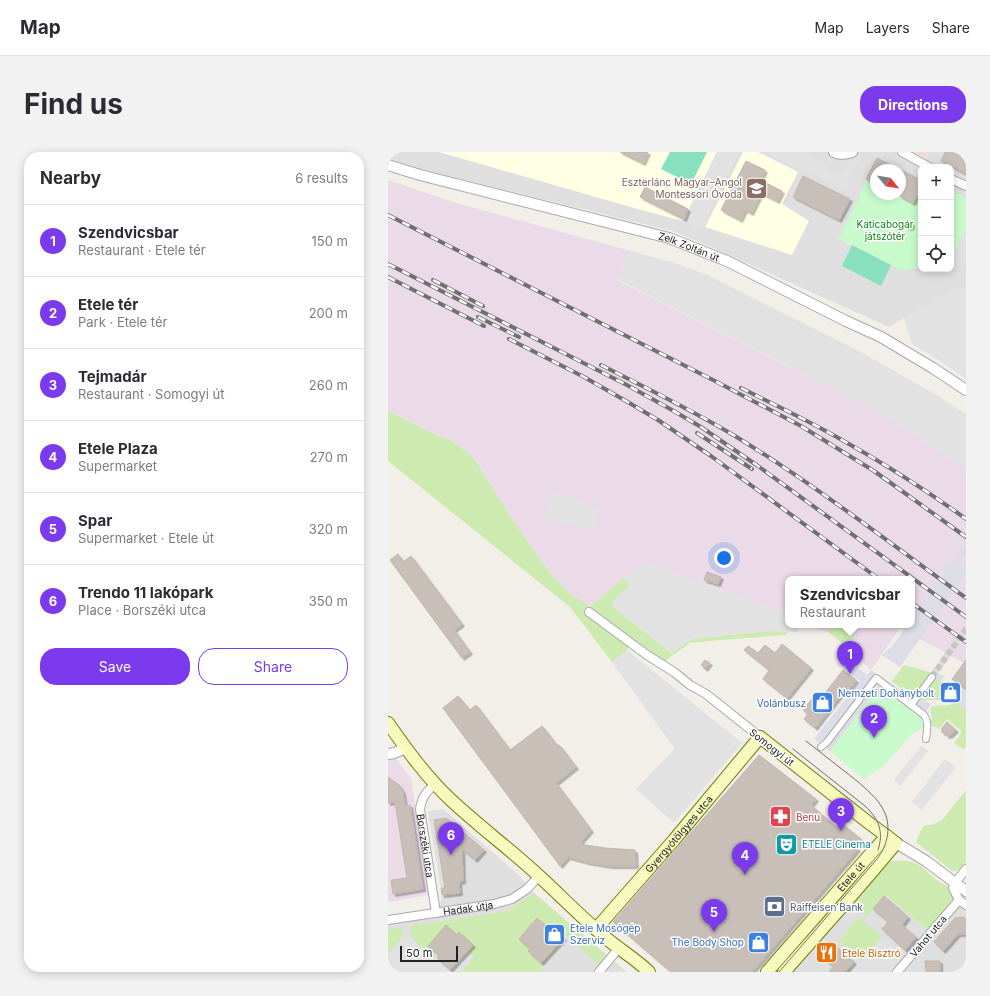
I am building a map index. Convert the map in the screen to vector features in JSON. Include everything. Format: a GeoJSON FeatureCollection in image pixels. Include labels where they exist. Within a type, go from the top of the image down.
{"type":"FeatureCollection","features":[{"type":"Feature","properties":{"kind":"main road"},"geometry":{"type":"LineString","coordinates":[[388,727],[435,784],[452,801],[539,876],[575,912],[649,972]]}},
{"type":"Feature","properties":{"kind":"main road","name":"Somogyi út"},"geometry":{"type":"LineString","coordinates":[[760,737],[892,840]]}},
{"type":"Feature","properties":{"kind":"main road","name":"Gyergyótölgyes utca"},"geometry":{"type":"LineString","coordinates":[[596,929],[674,840],[760,737]]}},
{"type":"Feature","properties":{"kind":"main road"},"geometry":{"type":"LineString","coordinates":[[869,823],[874,831],[875,839],[873,851]]}},
{"type":"Feature","properties":{"kind":"main road","name":"Etele út"},"geometry":{"type":"LineString","coordinates":[[767,972],[873,851],[892,840]]}},
{"type":"Feature","properties":{"kind":"main road","name":"Etele út"},"geometry":{"type":"LineString","coordinates":[[784,972],[870,875],[892,840]]}},
{"type":"Feature","properties":{"kind":"street"},"geometry":{"type":"LineString","coordinates":[[834,152],[842,154],[852,152]]}},
{"type":"Feature","properties":{"kind":"street"},"geometry":{"type":"LineString","coordinates":[[902,152],[924,164]]}},
{"type":"Feature","properties":{"kind":"street","name":"Zelk Zoltán út"},"geometry":{"type":"LineString","coordinates":[[388,165],[420,175],[669,238],[695,248],[727,261],[881,337],[933,368],[966,390]]}},
{"type":"Feature","properties":{"kind":"street"},"geometry":{"type":"LineString","coordinates":[[954,180],[966,186]]}},
{"type":"Feature","properties":{"kind":"street","name":"Somogyi út"},"geometry":{"type":"LineString","coordinates":[[589,612],[648,655],[706,694],[760,737]]}},
{"type":"Feature","properties":{"kind":"street"},"geometry":{"type":"LineString","coordinates":[[911,705],[932,677]]}},
{"type":"Feature","properties":{"kind":"street"},"geometry":{"type":"LineString","coordinates":[[821,747],[827,742],[876,678],[924,715],[927,724],[926,739]]}},
{"type":"Feature","properties":{"kind":"street"},"geometry":{"type":"LineString","coordinates":[[388,754],[406,748]]}},
{"type":"Feature","properties":{"kind":"street","name":"Borszéki utca"},"geometry":{"type":"LineString","coordinates":[[435,784],[421,800],[420,809],[436,913]]}},
{"type":"Feature","properties":{"kind":"street","name":"Somogyi út"},"geometry":{"type":"LineString","coordinates":[[892,840],[926,861],[966,891]]}},
{"type":"Feature","properties":{"kind":"street"},"geometry":{"type":"LineString","coordinates":[[963,902],[953,888],[966,869]]}},
{"type":"Feature","properties":{"kind":"street","name":"Hadak útja"},"geometry":{"type":"LineString","coordinates":[[388,920],[494,904],[512,899],[527,888],[539,876]]}},
{"type":"Feature","properties":{"kind":"street","name":"Vahot utca"},"geometry":{"type":"LineString","coordinates":[[897,972],[906,969],[963,902]]}},
{"type":"Feature","properties":{"kind":"street"},"geometry":{"type":"LineString","coordinates":[[598,972],[619,948]]}},
{"type":"Feature","properties":{"kind":"shaded area"},"geometry":{"type":"Polygon","coordinates":[[[388,152],[966,152],[966,286],[889,327],[672,231],[421,169],[388,158],[388,152]]]}},
{"type":"Feature","properties":{"kind":"shaded area"},"geometry":{"type":"Polygon","coordinates":[[[439,152],[717,152],[683,221],[439,152]]]}},
{"type":"Feature","properties":{"kind":"shaded area"},"geometry":{"type":"Polygon","coordinates":[[[717,152],[739,152],[701,230],[683,221],[717,152]]]}},
{"type":"Feature","properties":{"kind":"shaded area","name":"Eszterlánc Magyar–Angol Montessori Óvoda"},"geometry":{"type":"Polygon","coordinates":[[[743,152],[758,152],[798,172],[782,204],[809,221],[792,255],[705,227],[743,152]]]}},
{"type":"Feature","properties":{"kind":"shaded area"},"geometry":{"type":"Polygon","coordinates":[[[763,152],[802,152],[830,166],[829,170],[839,174],[843,171],[848,161],[860,157],[848,180],[848,183],[852,185],[848,191],[763,152]]]}},
{"type":"Feature","properties":{"kind":"shaded area"},"geometry":{"type":"Polygon","coordinates":[[[907,152],[929,152],[924,161],[907,152]]]}},
{"type":"Feature","properties":{"kind":"shaded area"},"geometry":{"type":"Polygon","coordinates":[[[388,180],[453,202],[631,251],[617,280],[882,414],[911,431],[966,470],[966,664],[900,628],[915,628],[915,576],[785,576],[785,613],[643,563],[590,608],[571,594],[552,575],[541,561],[473,457],[449,439],[437,435],[388,411],[388,180]]]}},
{"type":"Feature","properties":{"kind":"shaded area"},"geometry":{"type":"Polygon","coordinates":[[[966,229],[966,265],[962,267],[954,263],[954,253],[966,229]]]}},
{"type":"Feature","properties":{"kind":"shaded area"},"geometry":{"type":"Polygon","coordinates":[[[631,251],[677,264],[708,275],[859,351],[935,394],[966,414],[966,470],[911,431],[882,414],[617,279],[631,251]]]}},
{"type":"Feature","properties":{"kind":"shaded area"},"geometry":{"type":"Polygon","coordinates":[[[966,286],[966,379],[912,344],[904,318],[966,286]]]}},
{"type":"Feature","properties":{"kind":"shaded area"},"geometry":{"type":"Polygon","coordinates":[[[554,490],[600,510],[592,531],[544,516],[554,490]]]}},
{"type":"Feature","properties":{"kind":"shaded area"},"geometry":{"type":"Polygon","coordinates":[[[966,542],[966,557],[964,556],[958,564],[963,568],[966,563],[966,574],[900,667],[882,655],[894,644],[905,628],[915,628],[915,614],[922,604],[920,603],[924,598],[926,599],[934,588],[932,586],[935,581],[937,583],[946,570],[943,568],[947,562],[950,564],[966,542]]]}},
{"type":"Feature","properties":{"kind":"shaded area"},"geometry":{"type":"Polygon","coordinates":[[[643,563],[785,613],[785,628],[798,628],[797,632],[768,631],[691,639],[671,653],[612,606],[616,598],[630,586],[624,578],[643,563]]]}},
{"type":"Feature","properties":{"kind":"shaded area"},"geometry":{"type":"Polygon","coordinates":[[[966,624],[966,634],[938,673],[944,677],[940,682],[935,678],[934,679],[929,675],[966,624]]]}},
{"type":"Feature","properties":{"kind":"shaded area"},"geometry":{"type":"Polygon","coordinates":[[[814,628],[830,628],[828,632],[814,628]]]}},
{"type":"Feature","properties":{"kind":"shaded area"},"geometry":{"type":"Polygon","coordinates":[[[842,628],[900,628],[871,670],[846,646],[855,635],[842,628]]]}},
{"type":"Feature","properties":{"kind":"shaded area"},"geometry":{"type":"Polygon","coordinates":[[[627,650],[742,743],[674,823],[636,789],[675,749],[612,662],[627,650]]]}},
{"type":"Feature","properties":{"kind":"shaded area"},"geometry":{"type":"Polygon","coordinates":[[[843,657],[867,675],[871,670],[911,697],[917,703],[925,700],[931,705],[921,718],[891,695],[885,701],[874,693],[830,751],[814,739],[860,681],[838,664],[843,657]]]}},
{"type":"Feature","properties":{"kind":"shaded area"},"geometry":{"type":"Polygon","coordinates":[[[955,680],[966,689],[966,710],[945,694],[955,680]]]}},
{"type":"Feature","properties":{"kind":"shaded area"},"geometry":{"type":"Polygon","coordinates":[[[921,746],[928,751],[900,786],[894,780],[921,746]]]}},
{"type":"Feature","properties":{"kind":"shaded area"},"geometry":{"type":"Polygon","coordinates":[[[388,749],[411,778],[429,895],[388,902],[388,749]]]}},
{"type":"Feature","properties":{"kind":"shaded area"},"geometry":{"type":"Polygon","coordinates":[[[945,759],[956,767],[922,810],[912,802],[945,759]]]}},
{"type":"Feature","properties":{"kind":"shaded area"},"geometry":{"type":"Polygon","coordinates":[[[443,809],[519,875],[534,893],[627,972],[388,972],[388,924],[438,916],[442,895],[428,811],[443,809]]]}},
{"type":"Feature","properties":{"kind":"shaded area"},"geometry":{"type":"Polygon","coordinates":[[[886,895],[928,931],[966,898],[966,972],[791,972],[851,903],[886,895]]]}},
{"type":"Feature","properties":{"kind":"shaded area"},"geometry":{"type":"Polygon","coordinates":[[[403,937],[411,937],[418,945],[437,958],[450,970],[467,951],[474,957],[461,972],[388,972],[388,954],[403,937]]]}},
{"type":"Feature","properties":{"kind":"shaded area"},"geometry":{"type":"Polygon","coordinates":[[[882,937],[905,958],[892,972],[856,972],[853,969],[861,960],[862,961],[882,937]]]}},
{"type":"Feature","properties":{"kind":"green space"},"geometry":{"type":"Polygon","coordinates":[[[670,152],[707,152],[691,184],[661,169],[670,152]]]}},
{"type":"Feature","properties":{"kind":"green space","name":"Katicabogár játszótér"},"geometry":{"type":"Polygon","coordinates":[[[866,179],[870,181],[870,200],[906,199],[913,203],[918,194],[918,268],[902,271],[891,265],[881,286],[842,266],[852,246],[838,239],[858,200],[866,179]]]}},
{"type":"Feature","properties":{"kind":"green space"},"geometry":{"type":"Polygon","coordinates":[[[954,192],[966,198],[966,229],[954,253],[954,192]]]}},
{"type":"Feature","properties":{"kind":"green space"},"geometry":{"type":"Polygon","coordinates":[[[852,245],[891,265],[881,286],[842,266],[852,245]]]}},
{"type":"Feature","properties":{"kind":"green space"},"geometry":{"type":"Polygon","coordinates":[[[388,411],[437,435],[449,439],[473,457],[541,561],[552,575],[571,594],[590,607],[624,578],[630,586],[616,598],[612,606],[671,653],[691,639],[768,631],[788,632],[786,635],[690,643],[665,662],[634,639],[627,650],[612,662],[570,607],[388,461],[388,411]]]}},
{"type":"Feature","properties":{"kind":"green space"},"geometry":{"type":"Polygon","coordinates":[[[830,628],[842,628],[855,635],[846,646],[828,632],[830,628]]]}},
{"type":"Feature","properties":{"kind":"green space"},"geometry":{"type":"Polygon","coordinates":[[[904,665],[945,676],[940,682],[949,688],[945,694],[966,710],[966,748],[963,749],[955,744],[961,734],[961,731],[947,719],[939,729],[930,725],[932,717],[930,709],[932,706],[951,705],[950,700],[924,700],[917,703],[916,702],[934,679],[929,676],[912,698],[892,681],[904,665]]]}},
{"type":"Feature","properties":{"kind":"green space"},"geometry":{"type":"Polygon","coordinates":[[[874,693],[891,695],[921,718],[923,729],[911,735],[883,767],[869,775],[865,780],[830,751],[874,693]]]}},
{"type":"Feature","properties":{"kind":"green space"},"geometry":{"type":"Polygon","coordinates":[[[966,790],[966,862],[959,870],[952,871],[916,842],[922,828],[943,819],[966,790]]]}},
{"type":"Feature","properties":{"kind":"green space"},"geometry":{"type":"Polygon","coordinates":[[[893,861],[910,861],[915,863],[948,887],[952,892],[952,902],[928,931],[886,895],[867,917],[851,903],[885,864],[893,861]]]}},
{"type":"Feature","properties":{"kind":"green space"},"geometry":{"type":"Polygon","coordinates":[[[867,863],[871,867],[780,972],[773,972],[867,863]]]}},
{"type":"Feature","properties":{"kind":"green space"},"geometry":{"type":"Polygon","coordinates":[[[534,893],[607,956],[599,965],[567,936],[540,967],[546,972],[451,972],[437,958],[418,945],[411,937],[411,926],[507,911],[534,893]]]}},
{"type":"Feature","properties":{"kind":"green space"},"geometry":{"type":"Polygon","coordinates":[[[859,917],[882,937],[862,961],[839,941],[859,917]]]}},
{"type":"Feature","properties":{"kind":"green space"},"geometry":{"type":"Polygon","coordinates":[[[402,927],[403,937],[388,954],[388,930],[402,927]]]}},
{"type":"Feature","properties":{"kind":"building"},"geometry":{"type":"Polygon","coordinates":[[[620,152],[648,152],[643,163],[620,152]]]}},
{"type":"Feature","properties":{"kind":"building"},"geometry":{"type":"Polygon","coordinates":[[[945,152],[966,152],[966,174],[954,168],[954,164],[947,164],[941,161],[945,152]]]}},
{"type":"Feature","properties":{"kind":"building"},"geometry":{"type":"Polygon","coordinates":[[[877,158],[889,164],[874,164],[877,158]]]}},
{"type":"Feature","properties":{"kind":"building"},"geometry":{"type":"Polygon","coordinates":[[[746,161],[765,170],[760,180],[782,191],[777,201],[761,193],[751,213],[745,210],[740,220],[721,210],[746,161]]]}},
{"type":"Feature","properties":{"kind":"building"},"geometry":{"type":"Polygon","coordinates":[[[870,171],[870,181],[866,179],[870,171]]]}},
{"type":"Feature","properties":{"kind":"building"},"geometry":{"type":"Polygon","coordinates":[[[906,172],[918,178],[918,194],[913,203],[906,199],[906,172]]]}},
{"type":"Feature","properties":{"kind":"building"},"geometry":{"type":"Polygon","coordinates":[[[803,176],[850,199],[839,220],[793,197],[803,176]]]}},
{"type":"Feature","properties":{"kind":"building"},"geometry":{"type":"Polygon","coordinates":[[[645,187],[688,209],[684,219],[640,197],[645,187]]]}},
{"type":"Feature","properties":{"kind":"building"},"geometry":{"type":"Polygon","coordinates":[[[909,222],[912,225],[909,228],[906,225],[909,222]]]}},
{"type":"Feature","properties":{"kind":"building"},"geometry":{"type":"Polygon","coordinates":[[[398,554],[403,562],[411,556],[462,624],[454,630],[470,652],[462,658],[390,560],[398,554]]]}},
{"type":"Feature","properties":{"kind":"building"},"geometry":{"type":"Polygon","coordinates":[[[707,572],[721,577],[718,584],[704,580],[707,572]]]}},
{"type":"Feature","properties":{"kind":"building"},"geometry":{"type":"Polygon","coordinates":[[[782,644],[811,668],[787,698],[763,679],[769,670],[744,650],[748,646],[758,653],[765,645],[775,653],[782,644]]]}},
{"type":"Feature","properties":{"kind":"building"},"geometry":{"type":"Polygon","coordinates":[[[705,660],[710,663],[705,669],[701,665],[705,660]]]}},
{"type":"Feature","properties":{"kind":"building"},"geometry":{"type":"Polygon","coordinates":[[[966,660],[966,689],[952,679],[966,660]]]}},
{"type":"Feature","properties":{"kind":"building"},"geometry":{"type":"Polygon","coordinates":[[[843,670],[856,680],[848,691],[845,689],[815,728],[804,719],[808,714],[803,710],[817,693],[822,697],[843,670]]]}},
{"type":"Feature","properties":{"kind":"building"},"geometry":{"type":"Polygon","coordinates":[[[458,696],[470,710],[476,705],[510,750],[542,726],[576,767],[556,783],[591,830],[579,844],[605,848],[635,850],[636,866],[610,866],[568,857],[560,866],[443,708],[458,696]]]}},
{"type":"Feature","properties":{"kind":"building"},"geometry":{"type":"Polygon","coordinates":[[[947,722],[956,730],[951,735],[946,736],[946,732],[942,733],[942,728],[947,722]]]}},
{"type":"Feature","properties":{"kind":"building"},"geometry":{"type":"Polygon","coordinates":[[[759,755],[816,799],[811,805],[836,827],[840,822],[861,839],[855,846],[858,849],[752,972],[671,972],[613,922],[759,755]]]}},
{"type":"Feature","properties":{"kind":"building"},"geometry":{"type":"Polygon","coordinates":[[[388,777],[401,788],[405,806],[410,805],[423,889],[393,894],[391,880],[407,878],[395,802],[388,803],[388,777]]]}},
{"type":"Feature","properties":{"kind":"building"},"geometry":{"type":"Polygon","coordinates":[[[446,818],[484,850],[475,860],[462,849],[463,881],[459,882],[460,893],[442,895],[441,888],[445,888],[434,820],[446,818]]]}},
{"type":"Feature","properties":{"kind":"building"},"geometry":{"type":"Polygon","coordinates":[[[884,896],[908,917],[902,925],[916,937],[905,950],[882,929],[888,922],[873,909],[884,896]]]}},
{"type":"Feature","properties":{"kind":"building"},"geometry":{"type":"Polygon","coordinates":[[[964,917],[966,919],[966,934],[958,934],[943,951],[934,942],[955,918],[964,917]]]}},
{"type":"Feature","properties":{"kind":"building"},"geometry":{"type":"Polygon","coordinates":[[[537,918],[548,928],[550,926],[564,938],[541,963],[528,951],[530,949],[519,939],[537,918]]]}},
{"type":"Feature","properties":{"kind":"building"},"geometry":{"type":"Polygon","coordinates":[[[446,925],[457,935],[459,932],[473,945],[450,970],[437,958],[439,955],[428,946],[446,925]]]}},
{"type":"Feature","properties":{"kind":"building"},"geometry":{"type":"Polygon","coordinates":[[[830,941],[854,962],[845,972],[829,972],[833,967],[819,954],[830,941]]]}},
{"type":"Feature","properties":{"kind":"building"},"geometry":{"type":"Polygon","coordinates":[[[925,961],[940,961],[940,972],[926,972],[925,961]]]}},
{"type":"Feature","properties":{"kind":"tunnel"},"geometry":{"type":"LineString","coordinates":[[932,677],[966,629]]}},
{"type":"Feature","properties":{"kind":"tram line"},"geometry":{"type":"LineString","coordinates":[[779,972],[877,859],[884,848],[888,835],[886,815],[875,797],[806,741]]}},
{"type":"Feature","properties":{"kind":"tram line"},"geometry":{"type":"LineString","coordinates":[[793,749],[870,811],[879,826],[880,843],[878,850]]}},
{"type":"Feature","properties":{"kind":"railway"},"geometry":{"type":"LineString","coordinates":[[388,215],[801,426],[874,471],[966,537]]}},
{"type":"Feature","properties":{"kind":"railway"},"geometry":{"type":"LineString","coordinates":[[388,264],[625,384],[701,427],[758,466],[910,576]]}},
{"type":"Feature","properties":{"kind":"railway"},"geometry":{"type":"LineString","coordinates":[[388,277],[484,326]]}},
{"type":"Feature","properties":{"kind":"railway"},"geometry":{"type":"LineString","coordinates":[[433,280],[483,306]]}},
{"type":"Feature","properties":{"kind":"railway"},"geometry":{"type":"LineString","coordinates":[[478,317],[519,337]]}},
{"type":"Feature","properties":{"kind":"railway"},"geometry":{"type":"LineString","coordinates":[[509,339],[584,377],[658,420],[711,456],[875,576]]}},
{"type":"Feature","properties":{"kind":"railway"},"geometry":{"type":"LineString","coordinates":[[601,365],[702,417],[765,455],[852,515],[966,598]]}},
{"type":"Feature","properties":{"kind":"railway"},"geometry":{"type":"LineString","coordinates":[[741,388],[830,433],[858,449],[921,488],[966,519]]}},
{"type":"Feature","properties":{"kind":"railway"},"geometry":{"type":"LineString","coordinates":[[697,433],[752,469]]}},
{"type":"Feature","properties":{"kind":"railway"},"geometry":{"type":"LineString","coordinates":[[915,580],[966,617]]}},
{"type":"Feature","properties":{"kind":"railway"},"geometry":{"type":"LineString","coordinates":[[915,605],[966,642]]}},
{"type":"Feature","properties":{"kind":"place","name":"Eszterlánc Magyar–Angol Montessori Óvoda"},"geometry":{"type":"Point","coordinates":[757,188]}},
{"type":"Feature","properties":{"kind":"place","name":"Szendvicsbar"},"geometry":{"type":"Point","coordinates":[850,674]}},
{"type":"Feature","properties":{"kind":"place","name":"Nemzeti Dohánybolt"},"geometry":{"type":"Point","coordinates":[950,693]}},
{"type":"Feature","properties":{"kind":"place","name":"Volánbusz"},"geometry":{"type":"Point","coordinates":[822,703]}},
{"type":"Feature","properties":{"kind":"place","name":"Etele tér"},"geometry":{"type":"Point","coordinates":[874,738]}},
{"type":"Feature","properties":{"kind":"place","name":"Benu"},"geometry":{"type":"Point","coordinates":[780,817]}},
{"type":"Feature","properties":{"kind":"place","name":"Tejmadár"},"geometry":{"type":"Point","coordinates":[841,831]}},
{"type":"Feature","properties":{"kind":"place","name":"ETELE Cinema"},"geometry":{"type":"Point","coordinates":[786,844]}},
{"type":"Feature","properties":{"kind":"place","name":"Trendo 11 lakópark"},"geometry":{"type":"Point","coordinates":[451,855]}},
{"type":"Feature","properties":{"kind":"place","name":"Etele Plaza"},"geometry":{"type":"Point","coordinates":[745,875]}},
{"type":"Feature","properties":{"kind":"place","name":"Raiffeisen Bank"},"geometry":{"type":"Point","coordinates":[774,907]}},
{"type":"Feature","properties":{"kind":"place","name":"Spar"},"geometry":{"type":"Point","coordinates":[714,932]}},
{"type":"Feature","properties":{"kind":"place","name":"Etele Mosógép Szerviz"},"geometry":{"type":"Point","coordinates":[555,934]}},
{"type":"Feature","properties":{"kind":"place","name":"The Body Shop"},"geometry":{"type":"Point","coordinates":[759,942]}},
{"type":"Feature","properties":{"kind":"place","name":"Etele Bisztró"},"geometry":{"type":"Point","coordinates":[827,953]}}]}
